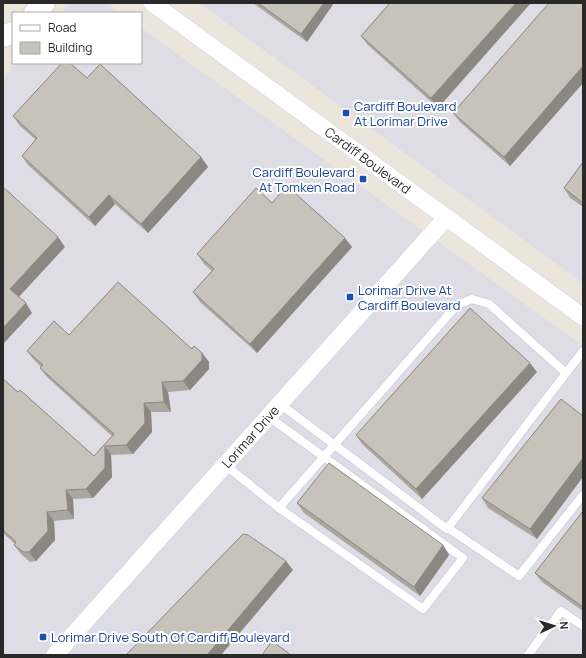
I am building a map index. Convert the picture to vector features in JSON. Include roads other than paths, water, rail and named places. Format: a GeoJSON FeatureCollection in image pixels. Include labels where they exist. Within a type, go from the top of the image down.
{"type":"FeatureCollection","features":[{"type":"Feature","properties":{"kind":"main road"},"geometry":{"type":"LineString","coordinates":[[36,12],[44,3]]}},
{"type":"Feature","properties":{"kind":"street","name":"Cardiff Boulevard"},"geometry":{"type":"LineString","coordinates":[[152,3],[583,317]]}},
{"type":"Feature","properties":{"kind":"street","name":"Lorimar Drive"},"geometry":{"type":"LineString","coordinates":[[55,655],[446,218]]}},
{"type":"Feature","properties":{"kind":"lane"},"geometry":{"type":"LineString","coordinates":[[279,508],[457,305],[472,299],[489,304],[566,373]]}},
{"type":"Feature","properties":{"kind":"lane"},"geometry":{"type":"LineString","coordinates":[[448,528],[583,351]]}},
{"type":"Feature","properties":{"kind":"lane"},"geometry":{"type":"LineString","coordinates":[[274,410],[333,445],[447,530],[448,528],[518,576],[583,496]]}},
{"type":"Feature","properties":{"kind":"lane"},"geometry":{"type":"LineString","coordinates":[[226,465],[279,508],[423,609],[463,558],[323,457],[274,410]]}},
{"type":"Feature","properties":{"kind":"lane"},"geometry":{"type":"LineString","coordinates":[[528,655],[561,611],[583,626]]}},
{"type":"Feature","properties":{"kind":"place","name":"Cardiff Boulevard At Lorimar Drive"},"geometry":{"type":"Point","coordinates":[346,113]}},
{"type":"Feature","properties":{"kind":"place","name":"Cardiff Boulevard At Tomken Road"},"geometry":{"type":"Point","coordinates":[363,179]}},
{"type":"Feature","properties":{"kind":"place","name":"Lorimar Drive At Cardiff Boulevard"},"geometry":{"type":"Point","coordinates":[350,297]}},
{"type":"Feature","properties":{"kind":"place","name":"Lorimar Drive South Of Cardiff Boulevard"},"geometry":{"type":"Point","coordinates":[43,637]}}]}
